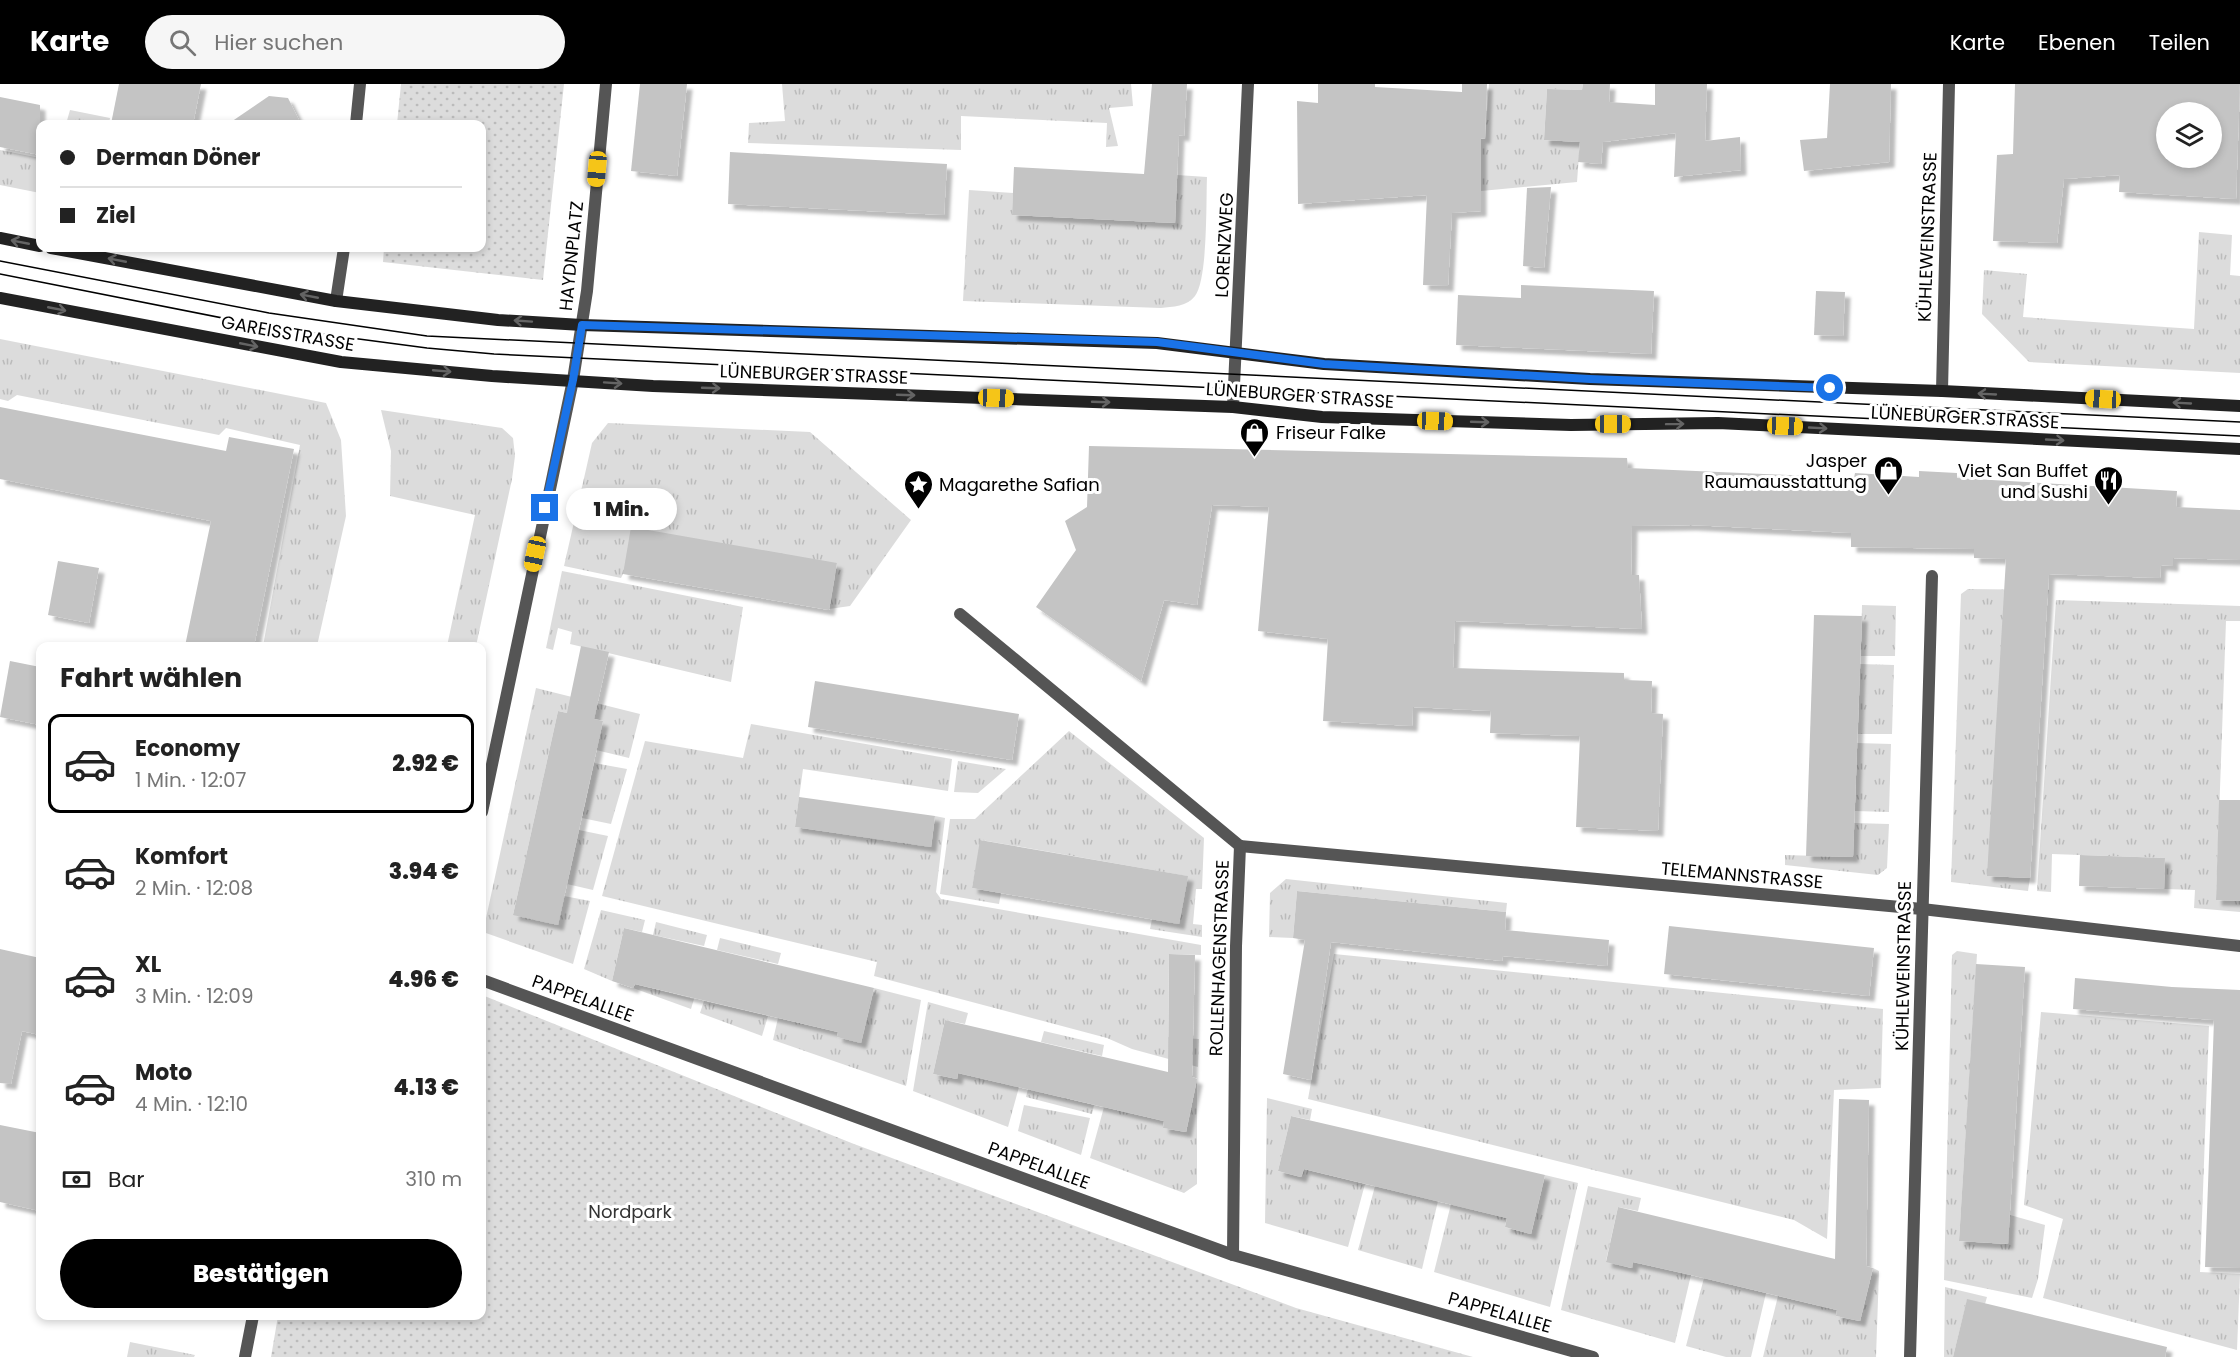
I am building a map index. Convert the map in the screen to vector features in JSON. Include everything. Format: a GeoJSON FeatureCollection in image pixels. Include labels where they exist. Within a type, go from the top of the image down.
{"type":"FeatureCollection","features":[{"type":"Feature","properties":{"kind":"main road"},"geometry":{"type":"LineString","coordinates":[[0,238],[36,245]]}},
{"type":"Feature","properties":{"kind":"main road"},"geometry":{"type":"LineString","coordinates":[[73,252],[336,301],[498,320],[582,325]]}},
{"type":"Feature","properties":{"kind":"main road","name":"GAREISSTRASSE"},"geometry":{"type":"LineString","coordinates":[[0,298],[341,362],[573,380]]}},
{"type":"Feature","properties":{"kind":"main road","name":"LÜNEBURGER STRASSE"},"geometry":{"type":"LineString","coordinates":[[582,325],[1157,342],[1324,364],[1590,379],[2240,406]]}},
{"type":"Feature","properties":{"kind":"main road","name":"LÜNEBURGER STRASSE"},"geometry":{"type":"LineString","coordinates":[[573,380],[653,386],[1233,407],[1322,417],[1571,425],[1718,423],[2240,449]]}},
{"type":"Feature","properties":{"kind":"street"},"geometry":{"type":"LineString","coordinates":[[356,120],[360,84]]}},
{"type":"Feature","properties":{"kind":"street","name":"HAYDNPLATZ"},"geometry":{"type":"LineString","coordinates":[[486,793],[573,380],[587,291],[606,84]]}},
{"type":"Feature","properties":{"kind":"street","name":"LORENZWEG"},"geometry":{"type":"LineString","coordinates":[[1233,407],[1248,84]]}},
{"type":"Feature","properties":{"kind":"street","name":"KÜHLEWEINSTRASSE"},"geometry":{"type":"LineString","coordinates":[[1942,392],[1949,84]]}},
{"type":"Feature","properties":{"kind":"street"},"geometry":{"type":"LineString","coordinates":[[336,301],[343,252]]}},
{"type":"Feature","properties":{"kind":"street","name":"KÜHLEWEINSTRASSE"},"geometry":{"type":"LineString","coordinates":[[1910,1357],[1932,576]]}},
{"type":"Feature","properties":{"kind":"street","name":"ROLLENHAGENSTRASSE"},"geometry":{"type":"LineString","coordinates":[[960,614],[1240,846],[1236,946],[1233,1255]]}},
{"type":"Feature","properties":{"kind":"street","name":"TELEMANNSTRASSE"},"geometry":{"type":"LineString","coordinates":[[1240,846],[1922,909],[2240,946]]}},
{"type":"Feature","properties":{"kind":"street","name":"PAPPELALLEE"},"geometry":{"type":"LineString","coordinates":[[486,981],[1233,1255],[1593,1357]]}},
{"type":"Feature","properties":{"kind":"street"},"geometry":{"type":"LineString","coordinates":[[245,1357],[252,1320]]}},
{"type":"Feature","properties":{"kind":"green space"},"geometry":{"type":"Polygon","coordinates":[[[401,84],[564,84],[543,280],[383,262],[384,252],[486,252],[486,120],[397,120],[401,84]]]}},
{"type":"Feature","properties":{"kind":"green space"},"geometry":{"type":"Polygon","coordinates":[[[782,84],[1131,84],[1133,106],[1109,108],[1118,146],[1106,147],[1107,123],[961,116],[961,150],[748,143],[749,123],[785,121],[782,84]]]}},
{"type":"Feature","properties":{"kind":"green space"},"geometry":{"type":"Polygon","coordinates":[[[1489,84],[1583,84],[1582,90],[1547,89],[1544,140],[1580,142],[1577,182],[1481,191],[1350,131],[1485,139],[1489,84]]]}},
{"type":"Feature","properties":{"kind":"green space"},"geometry":{"type":"Polygon","coordinates":[[[70,110],[110,118],[110,120],[67,120],[70,110]]]}},
{"type":"Feature","properties":{"kind":"green space"},"geometry":{"type":"Polygon","coordinates":[[[0,150],[36,157],[36,192],[0,185],[0,150]]]}},
{"type":"Feature","properties":{"kind":"green space"},"geometry":{"type":"Polygon","coordinates":[[[1177,175],[1207,177],[1206,239],[1202,274],[1195,296],[1188,302],[1161,308],[963,301],[969,190],[1013,193],[1012,215],[1175,223],[1177,175]]]}},
{"type":"Feature","properties":{"kind":"green space"},"geometry":{"type":"Polygon","coordinates":[[[2199,232],[2232,235],[2230,275],[2240,276],[2240,373],[2029,362],[1982,314],[1984,270],[2027,274],[2023,317],[2194,329],[2199,232]]]}},
{"type":"Feature","properties":{"kind":"green space"},"geometry":{"type":"Polygon","coordinates":[[[0,339],[326,403],[341,440],[346,516],[318,642],[264,642],[300,445],[226,428],[219,435],[17,395],[8,401],[0,399],[0,339]]]}},
{"type":"Feature","properties":{"kind":"green space"},"geometry":{"type":"Polygon","coordinates":[[[381,410],[502,428],[513,438],[515,456],[512,479],[477,642],[448,642],[475,515],[390,496],[391,451],[381,410]]]}},
{"type":"Feature","properties":{"kind":"green space"},"geometry":{"type":"Polygon","coordinates":[[[608,423],[810,432],[911,520],[850,606],[829,609],[837,563],[623,574],[621,578],[564,566],[592,443],[608,423]]]}},
{"type":"Feature","properties":{"kind":"green space"},"geometry":{"type":"Polygon","coordinates":[[[562,571],[743,607],[731,682],[570,644],[572,632],[558,628],[553,650],[546,648],[562,571]]]}},
{"type":"Feature","properties":{"kind":"green space"},"geometry":{"type":"Polygon","coordinates":[[[1968,589],[2049,590],[1988,876],[2030,878],[2028,891],[1951,882],[1961,594],[1968,589]]]}},
{"type":"Feature","properties":{"kind":"green space"},"geometry":{"type":"Polygon","coordinates":[[[2056,600],[2240,606],[2240,621],[2226,621],[2216,900],[2240,901],[2240,912],[2194,908],[2195,890],[2164,889],[2165,858],[2052,854],[2051,892],[2037,891],[2056,600]]]}},
{"type":"Feature","properties":{"kind":"green space"},"geometry":{"type":"Polygon","coordinates":[[[1862,605],[1896,606],[1895,656],[1861,656],[1862,605]]]}},
{"type":"Feature","properties":{"kind":"green space"},"geometry":{"type":"Polygon","coordinates":[[[1860,664],[1894,665],[1892,734],[1858,734],[1860,664]]]}},
{"type":"Feature","properties":{"kind":"green space"},"geometry":{"type":"Polygon","coordinates":[[[536,688],[640,714],[629,758],[596,750],[603,721],[558,711],[513,915],[564,896],[590,901],[573,964],[486,933],[486,918],[536,688]]]}},
{"type":"Feature","properties":{"kind":"green space"},"geometry":{"type":"Polygon","coordinates":[[[751,724],[952,759],[948,791],[803,769],[795,827],[931,846],[935,816],[945,818],[936,892],[941,899],[1201,945],[1201,955],[1169,954],[1168,1037],[1199,1039],[1198,1067],[1132,1049],[1107,1038],[874,976],[877,962],[602,896],[645,741],[743,758],[751,724]]]}},
{"type":"Feature","properties":{"kind":"green space"},"geometry":{"type":"Polygon","coordinates":[[[1069,731],[1204,838],[1202,889],[1196,889],[1193,924],[1202,925],[1202,937],[1150,929],[1152,919],[1179,923],[1187,876],[981,840],[972,888],[1001,893],[999,904],[940,894],[950,819],[975,819],[1069,731]]]}},
{"type":"Feature","properties":{"kind":"green space"},"geometry":{"type":"Polygon","coordinates":[[[1857,743],[1891,744],[1889,812],[1855,811],[1857,743]]]}},
{"type":"Feature","properties":{"kind":"green space"},"geometry":{"type":"Polygon","coordinates":[[[958,761],[1006,769],[978,793],[954,792],[958,761]]]}},
{"type":"Feature","properties":{"kind":"green space"},"geometry":{"type":"Polygon","coordinates":[[[594,763],[627,769],[611,824],[582,818],[594,763]]]}},
{"type":"Feature","properties":{"kind":"green space"},"geometry":{"type":"Polygon","coordinates":[[[1854,823],[1889,824],[1887,868],[1878,875],[1785,865],[1785,855],[1853,857],[1854,823]]]}},
{"type":"Feature","properties":{"kind":"green space"},"geometry":{"type":"Polygon","coordinates":[[[579,830],[608,836],[593,890],[567,884],[579,830]]]}},
{"type":"Feature","properties":{"kind":"green space"},"geometry":{"type":"Polygon","coordinates":[[[1286,879],[1507,903],[1506,912],[1297,891],[1293,938],[1269,937],[1270,893],[1286,879]]]}},
{"type":"Feature","properties":{"kind":"green space"},"geometry":{"type":"Polygon","coordinates":[[[601,910],[645,920],[642,932],[624,928],[612,981],[584,969],[601,910]]]}},
{"type":"Feature","properties":{"kind":"green space"},"geometry":{"type":"Polygon","coordinates":[[[656,922],[707,935],[704,946],[653,935],[656,922]]]}},
{"type":"Feature","properties":{"kind":"green space"},"geometry":{"type":"Polygon","coordinates":[[[720,938],[781,953],[778,964],[717,950],[720,938]]]}},
{"type":"Feature","properties":{"kind":"green space"},"geometry":{"type":"Polygon","coordinates":[[[1957,951],[1977,954],[1959,1241],[2007,1244],[2010,1215],[2045,1225],[2038,1279],[2032,1298],[1944,1280],[1952,955],[1957,951]]]}},
{"type":"Feature","properties":{"kind":"green space"},"geometry":{"type":"Polygon","coordinates":[[[1334,954],[1883,1009],[1881,1088],[1834,1090],[1827,1239],[1794,1220],[1308,1099],[1334,954]]]}},
{"type":"Feature","properties":{"kind":"green space"},"geometry":{"type":"Polygon","coordinates":[[[635,984],[694,999],[691,1009],[633,988],[635,984]]]}},
{"type":"Feature","properties":{"kind":"green space"},"geometry":{"type":"Polygon","coordinates":[[[874,988],[921,1000],[906,1086],[773,1040],[778,1018],[838,1032],[837,1037],[861,1042],[874,988]]]}},
{"type":"Feature","properties":{"kind":"green space","name":"Nordpark"},"geometry":{"type":"Polygon","coordinates":[[[486,997],[854,1144],[1296,1308],[1473,1357],[271,1357],[277,1320],[486,1320],[486,997]]]}},
{"type":"Feature","properties":{"kind":"green space"},"geometry":{"type":"Polygon","coordinates":[[[704,1001],[768,1016],[762,1036],[700,1013],[704,1001]]]}},
{"type":"Feature","properties":{"kind":"green space"},"geometry":{"type":"Polygon","coordinates":[[[928,1002],[968,1013],[965,1024],[945,1020],[933,1074],[957,1079],[958,1073],[1019,1087],[1008,1127],[913,1091],[928,1002]]]}},
{"type":"Feature","properties":{"kind":"green space"},"geometry":{"type":"Polygon","coordinates":[[[2041,1012],[2209,1026],[2200,1272],[2240,1274],[2237,1350],[2043,1298],[2063,1219],[2024,1205],[2041,1012]]]}},
{"type":"Feature","properties":{"kind":"green space"},"geometry":{"type":"Polygon","coordinates":[[[1044,1031],[1104,1045],[1102,1056],[1041,1042],[1044,1031]]]}},
{"type":"Feature","properties":{"kind":"green space"},"geometry":{"type":"Polygon","coordinates":[[[1197,1079],[1197,1184],[1184,1193],[1090,1158],[1104,1107],[1164,1121],[1163,1128],[1186,1132],[1197,1079]]]}},
{"type":"Feature","properties":{"kind":"green space"},"geometry":{"type":"Polygon","coordinates":[[[1028,1089],[1094,1105],[1092,1114],[1026,1097],[1028,1089]]]}},
{"type":"Feature","properties":{"kind":"green space"},"geometry":{"type":"Polygon","coordinates":[[[1267,1098],[1312,1109],[1310,1120],[1291,1116],[1278,1171],[1301,1177],[1304,1169],[1365,1184],[1348,1247],[1265,1223],[1267,1098]]]}},
{"type":"Feature","properties":{"kind":"green space"},"geometry":{"type":"Polygon","coordinates":[[[1024,1105],[1090,1118],[1081,1155],[1018,1131],[1024,1105]]]}},
{"type":"Feature","properties":{"kind":"green space"},"geometry":{"type":"Polygon","coordinates":[[[1545,1175],[1578,1183],[1550,1307],[1434,1272],[1451,1204],[1507,1218],[1505,1227],[1531,1234],[1545,1175]]]}},
{"type":"Feature","properties":{"kind":"green space"},"geometry":{"type":"Polygon","coordinates":[[[1375,1186],[1438,1201],[1422,1269],[1358,1250],[1375,1186]]]}},
{"type":"Feature","properties":{"kind":"green space"},"geometry":{"type":"Polygon","coordinates":[[[1588,1186],[1641,1198],[1638,1211],[1618,1207],[1606,1261],[1631,1268],[1633,1262],[1691,1275],[1675,1343],[1561,1310],[1588,1186]]]}},
{"type":"Feature","properties":{"kind":"green space"},"geometry":{"type":"Polygon","coordinates":[[[1873,1268],[1879,1271],[1876,1357],[1763,1357],[1778,1296],[1837,1310],[1836,1316],[1860,1321],[1873,1268]]]}},
{"type":"Feature","properties":{"kind":"green space"},"geometry":{"type":"Polygon","coordinates":[[[1704,1278],[1766,1293],[1751,1357],[1726,1357],[1686,1346],[1704,1278]]]}},
{"type":"Feature","properties":{"kind":"green space"},"geometry":{"type":"Polygon","coordinates":[[[1945,1287],[1987,1297],[1985,1304],[1967,1300],[1953,1357],[1944,1357],[1945,1287]]]}},
{"type":"Feature","properties":{"kind":"green space"},"geometry":{"type":"Polygon","coordinates":[[[130,1342],[195,1355],[194,1357],[127,1357],[130,1342]]]}},
{"type":"Feature","properties":{"kind":"building"},"geometry":{"type":"Polygon","coordinates":[[[119,84],[201,84],[194,120],[112,120],[119,84]]]}},
{"type":"Feature","properties":{"kind":"building"},"geometry":{"type":"Polygon","coordinates":[[[640,84],[687,84],[677,176],[631,171],[640,84]]]}},
{"type":"Feature","properties":{"kind":"building"},"geometry":{"type":"Polygon","coordinates":[[[1152,84],[1187,84],[1184,136],[1179,135],[1175,223],[1012,215],[1014,167],[1144,174],[1152,84]]]}},
{"type":"Feature","properties":{"kind":"building"},"geometry":{"type":"Polygon","coordinates":[[[1318,84],[1375,84],[1375,87],[1462,92],[1462,84],[1487,84],[1485,139],[1481,138],[1481,211],[1452,213],[1448,286],[1423,285],[1427,195],[1298,204],[1297,101],[1318,103],[1318,84]]]}},
{"type":"Feature","properties":{"kind":"building"},"geometry":{"type":"Polygon","coordinates":[[[1583,84],[1610,84],[1609,102],[1655,105],[1655,84],[1707,84],[1705,141],[1740,137],[1741,170],[1674,177],[1676,133],[1603,142],[1601,164],[1578,162],[1580,142],[1544,140],[1547,89],[1582,90],[1583,84]]]}},
{"type":"Feature","properties":{"kind":"building"},"geometry":{"type":"Polygon","coordinates":[[[1830,84],[1891,84],[1889,162],[1804,171],[1800,140],[1827,138],[1830,84]]]}},
{"type":"Feature","properties":{"kind":"building"},"geometry":{"type":"Polygon","coordinates":[[[2015,84],[2240,84],[2236,199],[2119,192],[2120,175],[2064,179],[2057,243],[1993,241],[1997,155],[2013,154],[2015,84]]]}},
{"type":"Feature","properties":{"kind":"building"},"geometry":{"type":"Polygon","coordinates":[[[269,96],[288,98],[299,120],[234,120],[269,96]]]}},
{"type":"Feature","properties":{"kind":"building"},"geometry":{"type":"Polygon","coordinates":[[[0,97],[40,105],[40,120],[36,120],[36,154],[0,147],[0,97]]]}},
{"type":"Feature","properties":{"kind":"building"},"geometry":{"type":"Polygon","coordinates":[[[730,152],[947,164],[944,215],[728,204],[730,152]]]}},
{"type":"Feature","properties":{"kind":"building"},"geometry":{"type":"Polygon","coordinates":[[[1551,187],[1544,268],[1523,266],[1527,188],[1551,187]]]}},
{"type":"Feature","properties":{"kind":"building"},"geometry":{"type":"Polygon","coordinates":[[[1521,285],[1654,291],[1651,354],[1456,345],[1458,295],[1521,298],[1521,285]]]}},
{"type":"Feature","properties":{"kind":"building"},"geometry":{"type":"Polygon","coordinates":[[[1816,291],[1845,292],[1843,336],[1814,335],[1816,291]]]}},
{"type":"Feature","properties":{"kind":"building"},"geometry":{"type":"Polygon","coordinates":[[[0,407],[226,451],[229,437],[294,449],[255,642],[186,642],[211,521],[0,479],[0,407]]]}},
{"type":"Feature","properties":{"kind":"building"},"geometry":{"type":"Polygon","coordinates":[[[1089,446],[1627,458],[1628,468],[1854,478],[1855,473],[1919,477],[1919,471],[1957,473],[1957,478],[2177,491],[2176,507],[2240,510],[2240,560],[2173,558],[2173,566],[2161,565],[2160,578],[2049,574],[2030,878],[1987,876],[2006,559],[1974,558],[1974,549],[1851,547],[1851,533],[1691,525],[1632,526],[1631,575],[1639,575],[1642,629],[1455,621],[1453,668],[1624,673],[1624,680],[1652,681],[1651,713],[1663,714],[1658,831],[1576,827],[1580,736],[1490,733],[1491,711],[1413,707],[1412,726],[1323,721],[1328,639],[1258,631],[1269,507],[1212,505],[1197,605],[1164,600],[1141,681],[1036,607],[1076,550],[1065,521],[1087,507],[1089,446]]]}},
{"type":"Feature","properties":{"kind":"building"},"geometry":{"type":"Polygon","coordinates":[[[631,527],[837,563],[829,610],[623,574],[631,527]]]}},
{"type":"Feature","properties":{"kind":"building"},"geometry":{"type":"Polygon","coordinates":[[[58,561],[99,568],[89,623],[48,615],[58,561]]]}},
{"type":"Feature","properties":{"kind":"building"},"geometry":{"type":"Polygon","coordinates":[[[1814,615],[1862,616],[1853,857],[1806,856],[1814,615]]]}},
{"type":"Feature","properties":{"kind":"building"},"geometry":{"type":"Polygon","coordinates":[[[581,646],[609,652],[594,719],[603,721],[558,925],[513,915],[558,711],[567,713],[581,646]]]}},
{"type":"Feature","properties":{"kind":"building"},"geometry":{"type":"Polygon","coordinates":[[[10,661],[36,666],[36,724],[0,717],[10,661]]]}},
{"type":"Feature","properties":{"kind":"building"},"geometry":{"type":"Polygon","coordinates":[[[815,681],[1019,714],[1012,760],[808,727],[815,681]]]}},
{"type":"Feature","properties":{"kind":"building"},"geometry":{"type":"Polygon","coordinates":[[[799,797],[935,816],[931,847],[795,827],[799,797]]]}},
{"type":"Feature","properties":{"kind":"building"},"geometry":{"type":"Polygon","coordinates":[[[2219,800],[2240,800],[2240,901],[2216,900],[2219,800]]]}},
{"type":"Feature","properties":{"kind":"building"},"geometry":{"type":"Polygon","coordinates":[[[980,840],[1188,876],[1179,924],[972,888],[980,840]]]}},
{"type":"Feature","properties":{"kind":"building"},"geometry":{"type":"Polygon","coordinates":[[[2080,855],[2165,858],[2164,889],[2079,886],[2080,855]]]}},
{"type":"Feature","properties":{"kind":"building"},"geometry":{"type":"Polygon","coordinates":[[[1297,891],[1506,912],[1505,930],[1609,940],[1607,966],[1503,956],[1502,961],[1331,942],[1311,1080],[1283,1074],[1305,940],[1293,938],[1297,891]]]}},
{"type":"Feature","properties":{"kind":"building"},"geometry":{"type":"Polygon","coordinates":[[[1669,926],[1874,948],[1869,996],[1664,974],[1669,926]]]}},
{"type":"Feature","properties":{"kind":"building"},"geometry":{"type":"Polygon","coordinates":[[[624,928],[874,988],[861,1043],[837,1037],[838,1032],[635,984],[633,988],[612,981],[624,928]]]}},
{"type":"Feature","properties":{"kind":"building"},"geometry":{"type":"Polygon","coordinates":[[[0,949],[36,957],[36,1034],[22,1031],[11,1084],[0,1083],[0,949]]]}},
{"type":"Feature","properties":{"kind":"building"},"geometry":{"type":"Polygon","coordinates":[[[1169,954],[1195,955],[1192,1077],[1197,1079],[1186,1132],[1163,1128],[1164,1121],[958,1073],[957,1079],[933,1074],[945,1020],[1168,1072],[1169,954]]]}},
{"type":"Feature","properties":{"kind":"building"},"geometry":{"type":"Polygon","coordinates":[[[1976,964],[2025,967],[2008,1244],[1959,1241],[1976,964]]]}},
{"type":"Feature","properties":{"kind":"building"},"geometry":{"type":"Polygon","coordinates":[[[2075,978],[2172,987],[2240,990],[2240,1268],[2205,1267],[2214,1020],[2073,1009],[2075,978]]]}},
{"type":"Feature","properties":{"kind":"building"},"geometry":{"type":"Polygon","coordinates":[[[1839,1099],[1869,1100],[1866,1266],[1873,1268],[1860,1321],[1836,1316],[1837,1310],[1691,1275],[1633,1262],[1632,1268],[1606,1262],[1618,1207],[1835,1259],[1839,1099]]]}},
{"type":"Feature","properties":{"kind":"building"},"geometry":{"type":"Polygon","coordinates":[[[1291,1116],[1545,1175],[1531,1234],[1505,1227],[1507,1218],[1304,1169],[1301,1177],[1278,1171],[1291,1116]]]}},
{"type":"Feature","properties":{"kind":"building"},"geometry":{"type":"Polygon","coordinates":[[[0,1125],[36,1132],[36,1210],[0,1202],[0,1125]]]}},
{"type":"Feature","properties":{"kind":"building"},"geometry":{"type":"Polygon","coordinates":[[[1967,1299],[2167,1347],[2165,1357],[1953,1357],[1967,1299]]]}},
{"type":"Feature","properties":{"kind":"tram line"},"geometry":{"type":"LineString","coordinates":[[0,261],[269,313],[427,336],[2240,422]]}},
{"type":"Feature","properties":{"kind":"tram line"},"geometry":{"type":"LineString","coordinates":[[0,274],[268,327],[427,348],[494,354],[2240,436]]}},
{"type":"Feature","properties":{"kind":"place","name":"Friseur Falke"},"geometry":{"type":"Point","coordinates":[1255,458]}},
{"type":"Feature","properties":{"kind":"place","name":"Jasper Raumausstattung"},"geometry":{"type":"Point","coordinates":[1888,496]}},
{"type":"Feature","properties":{"kind":"place","name":"Viet San Buffet und Sushi"},"geometry":{"type":"Point","coordinates":[2109,506]}},
{"type":"Feature","properties":{"kind":"place","name":"Magarethe Safian"},"geometry":{"type":"Point","coordinates":[918,510]}},
{"type":"Feature","properties":{"kind":"route"},"geometry":{"type":"LineString","coordinates":[[545,508],[573,380],[582,325],[656,325],[1157,342],[1324,364],[1590,379],[1830,388]]}}]}
